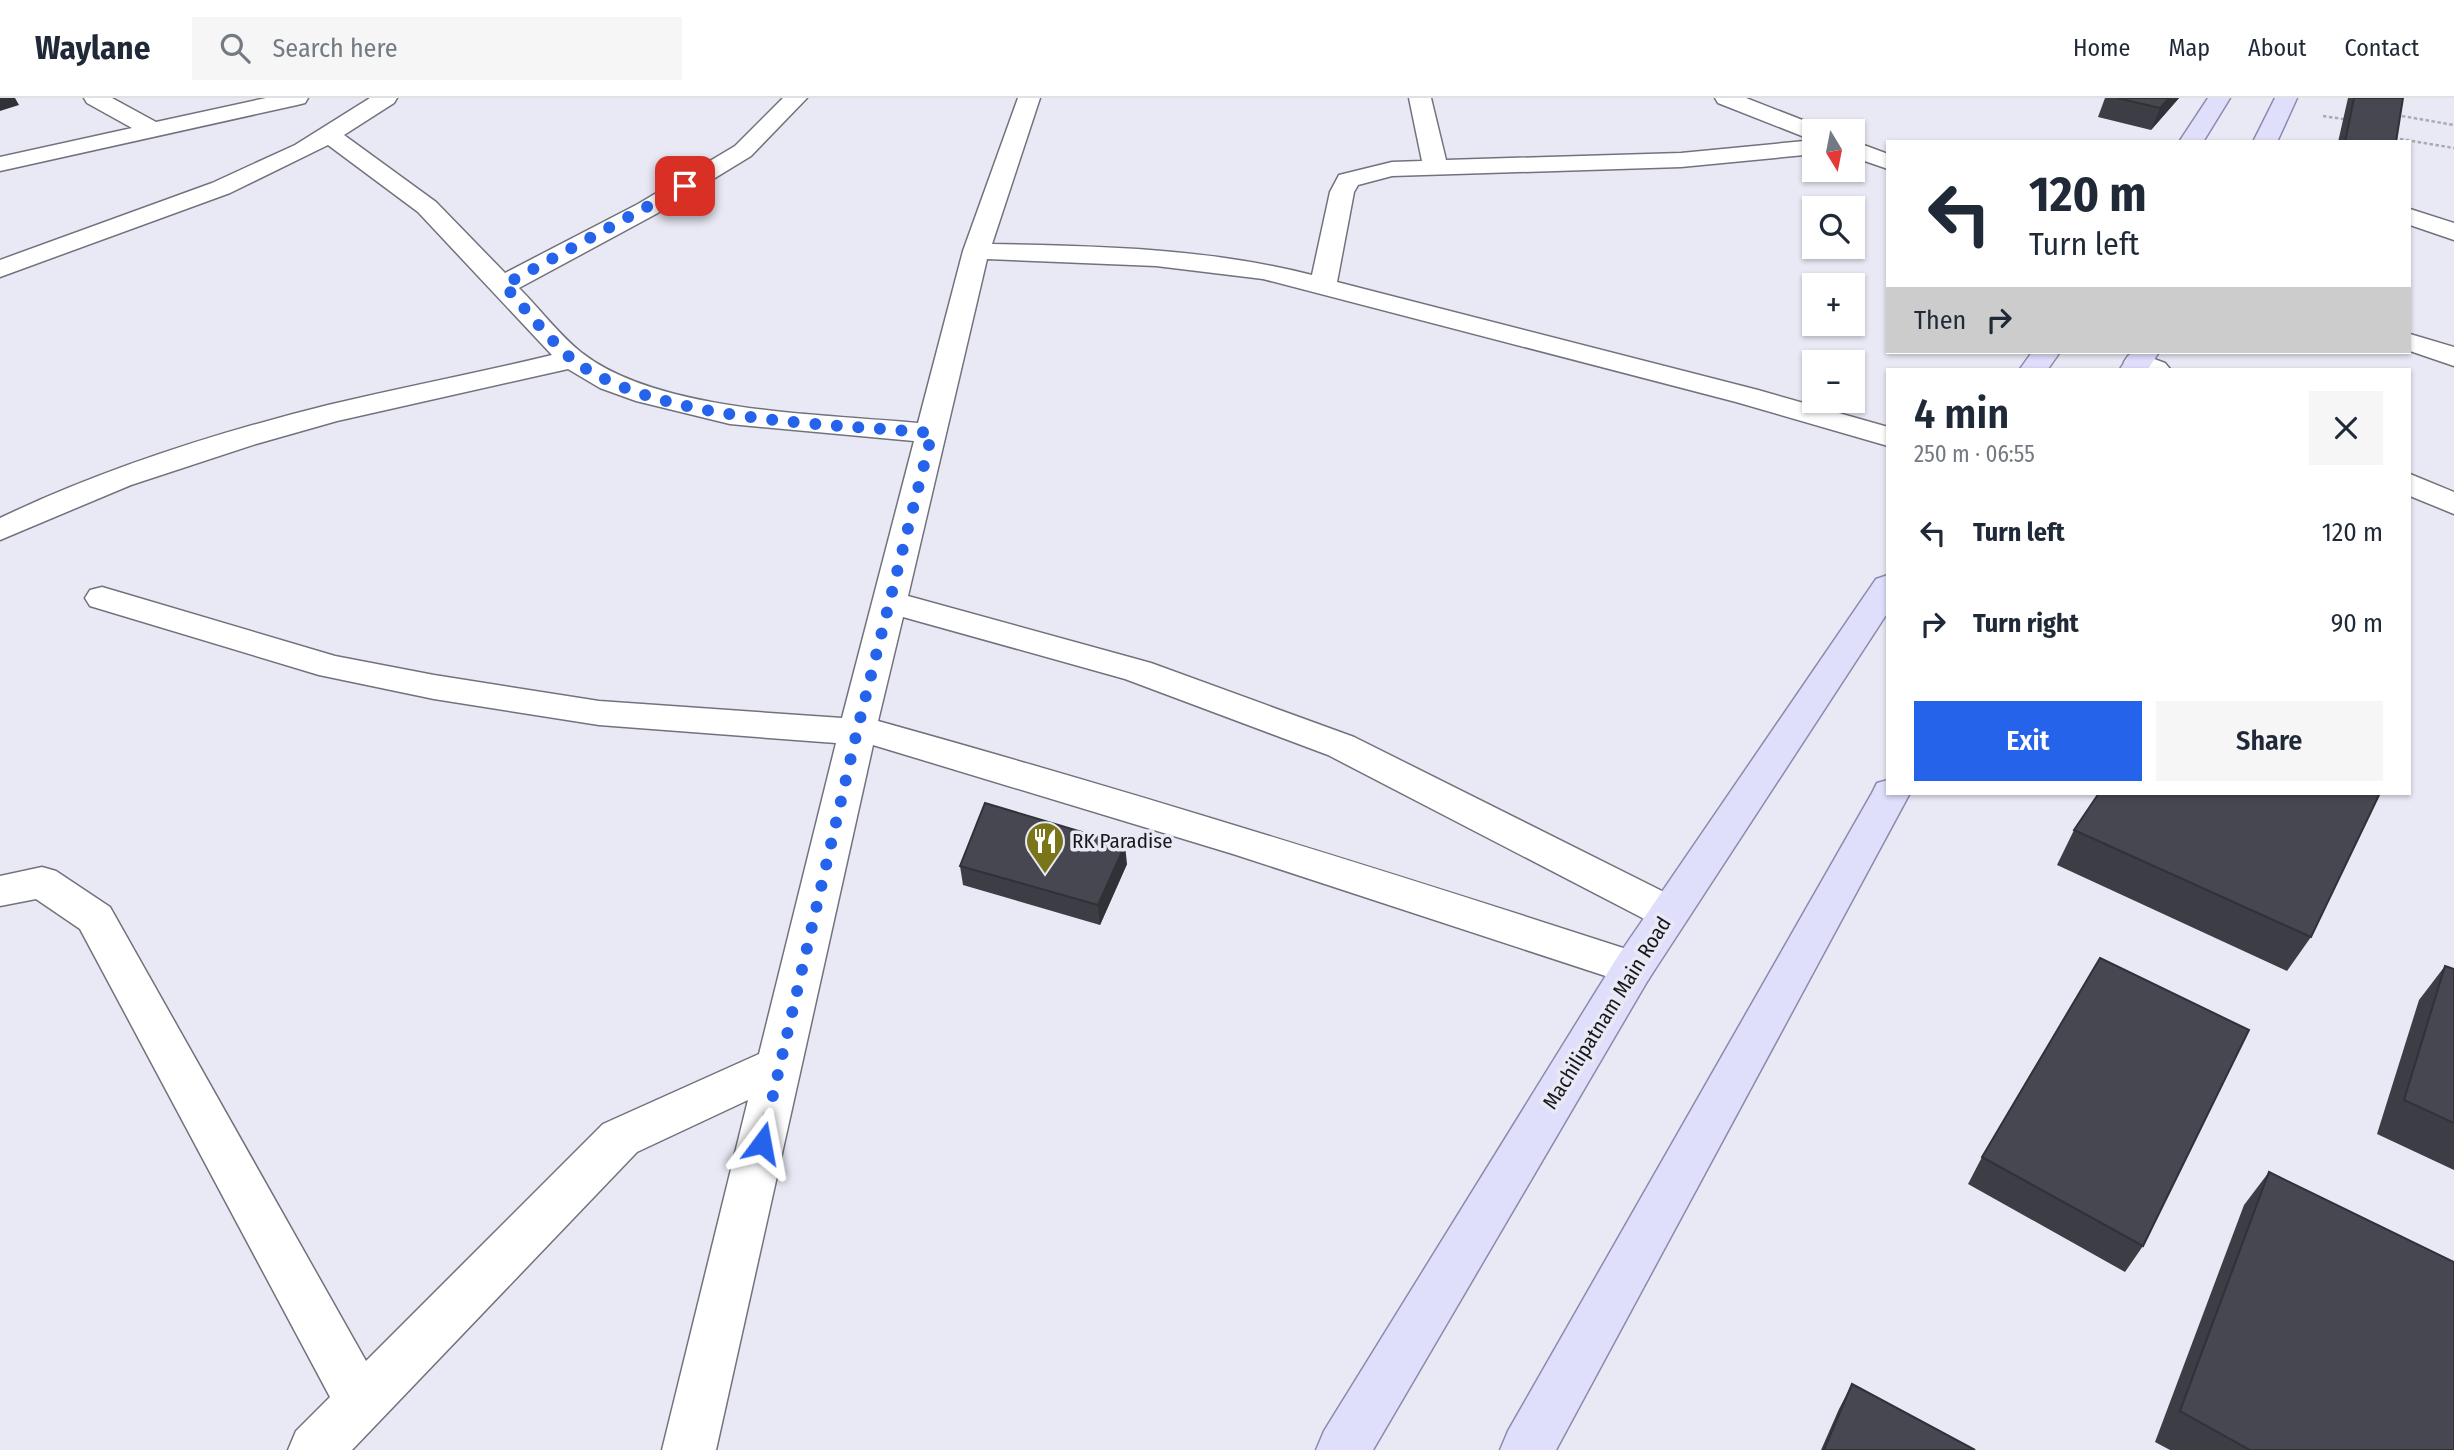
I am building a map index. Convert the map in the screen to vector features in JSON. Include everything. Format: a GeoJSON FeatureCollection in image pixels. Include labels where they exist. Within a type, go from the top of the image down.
{"type":"FeatureCollection","features":[{"type":"Feature","properties":{"kind":"main road"},"geometry":{"type":"LineString","coordinates":[[2192,140],[2218,98]]}},
{"type":"Feature","properties":{"kind":"main road"},"geometry":{"type":"LineString","coordinates":[[2266,140],[2286,98]]}},
{"type":"Feature","properties":{"kind":"main road","name":"Machilipatnam Main Road"},"geometry":{"type":"LineString","coordinates":[[1343,1450],[1633,968],[1886,589]]}},
{"type":"Feature","properties":{"kind":"main road"},"geometry":{"type":"LineString","coordinates":[[1527,1450],[1890,795]]}},
{"type":"Feature","properties":{"kind":"street"},"geometry":{"type":"LineString","coordinates":[[95,98],[153,130]]}},
{"type":"Feature","properties":{"kind":"street"},"geometry":{"type":"LineString","coordinates":[[0,164],[298,98]]}},
{"type":"Feature","properties":{"kind":"street"},"geometry":{"type":"LineString","coordinates":[[0,269],[221,188],[303,150],[386,98]]}},
{"type":"Feature","properties":{"kind":"street"},"geometry":{"type":"LineString","coordinates":[[504,285],[647,209],[743,150],[796,98]]}},
{"type":"Feature","properties":{"kind":"street"},"geometry":{"type":"LineString","coordinates":[[688,1450],[858,730],[976,251],[1029,98]]}},
{"type":"Feature","properties":{"kind":"street"},"geometry":{"type":"LineString","coordinates":[[1420,98],[1436,168]]}},
{"type":"Feature","properties":{"kind":"street"},"geometry":{"type":"LineString","coordinates":[[1726,98],[1802,129]]}},
{"type":"Feature","properties":{"kind":"street"},"geometry":{"type":"LineString","coordinates":[[328,134],[427,207],[572,359],[610,382],[646,395],[730,415],[932,433]]}},
{"type":"Feature","properties":{"kind":"street"},"geometry":{"type":"LineString","coordinates":[[1324,285],[1342,192],[1348,180],[1369,173],[1436,168],[1681,160],[1802,148]]}},
{"type":"Feature","properties":{"kind":"street"},"geometry":{"type":"LineString","coordinates":[[1866,153],[1886,161]]}},
{"type":"Feature","properties":{"kind":"street"},"geometry":{"type":"LineString","coordinates":[[2411,217],[2454,232]]}},
{"type":"Feature","properties":{"kind":"street"},"geometry":{"type":"LineString","coordinates":[[976,251],[1150,256],[1211,261],[1324,285],[1747,396],[1886,437]]}},
{"type":"Feature","properties":{"kind":"street"},"geometry":{"type":"LineString","coordinates":[[2411,342],[2454,357]]}},
{"type":"Feature","properties":{"kind":"street"},"geometry":{"type":"LineString","coordinates":[[0,530],[58,501],[206,448],[332,414],[572,359]]}},
{"type":"Feature","properties":{"kind":"street"},"geometry":{"type":"LineString","coordinates":[[2411,484],[2454,504]]}},
{"type":"Feature","properties":{"kind":"street"},"geometry":{"type":"LineString","coordinates":[[102,598],[332,667],[434,687],[599,713],[858,730],[1028,775],[1369,881],[1633,968]]}},
{"type":"Feature","properties":{"kind":"street"},"geometry":{"type":"LineString","coordinates":[[890,602],[1138,671],[1341,746],[1669,913]]}},
{"type":"Feature","properties":{"kind":"street"},"geometry":{"type":"LineString","coordinates":[[0,891],[42,882],[95,918],[361,1403]]}},
{"type":"Feature","properties":{"kind":"street"},"geometry":{"type":"LineString","coordinates":[[315,1450],[620,1138],[780,1065]]}},
{"type":"Feature","properties":{"kind":"path"},"geometry":{"type":"LineString","coordinates":[[2393,115],[2454,125]]}},
{"type":"Feature","properties":{"kind":"path"},"geometry":{"type":"LineString","coordinates":[[2391,137],[2408,140]]}},
{"type":"Feature","properties":{"kind":"path"},"geometry":{"type":"LineString","coordinates":[[2411,140],[2454,148]]}},
{"type":"Feature","properties":{"kind":"building"},"geometry":{"type":"Polygon","coordinates":[[[2117,98],[2169,98],[2160,108],[2117,98]]]}},
{"type":"Feature","properties":{"kind":"building"},"geometry":{"type":"Polygon","coordinates":[[[2354,98],[2403,98],[2396,140],[2345,140],[2354,98]]]}},
{"type":"Feature","properties":{"kind":"building"},"geometry":{"type":"Polygon","coordinates":[[[2098,795],[2379,795],[2311,937],[2074,830],[2098,795]]]}},
{"type":"Feature","properties":{"kind":"building","name":"RK Paradise"},"geometry":{"type":"Polygon","coordinates":[[[985,803],[1125,845],[1098,905],[960,866],[985,803]]]}},
{"type":"Feature","properties":{"kind":"building"},"geometry":{"type":"Polygon","coordinates":[[[2100,958],[2249,1030],[2143,1246],[1982,1157],[2100,958]]]}},
{"type":"Feature","properties":{"kind":"building"},"geometry":{"type":"Polygon","coordinates":[[[2445,966],[2454,969],[2454,1123],[2404,1100],[2445,966]]]}},
{"type":"Feature","properties":{"kind":"building"},"geometry":{"type":"Polygon","coordinates":[[[2269,1172],[2454,1262],[2454,1450],[2250,1450],[2180,1411],[2269,1172]]]}},
{"type":"Feature","properties":{"kind":"building"},"geometry":{"type":"Polygon","coordinates":[[[1852,1384],[1975,1450],[1824,1450],[1852,1384]]]}},
{"type":"Feature","properties":{"kind":"place","name":"RK Paradise"},"geometry":{"type":"Point","coordinates":[1045,875]}},
{"type":"Feature","properties":{"kind":"route"},"geometry":{"type":"LineString","coordinates":[[685,186],[504,285],[572,359],[610,382],[646,395],[730,415],[932,433],[858,727],[762,1143]]}}]}
